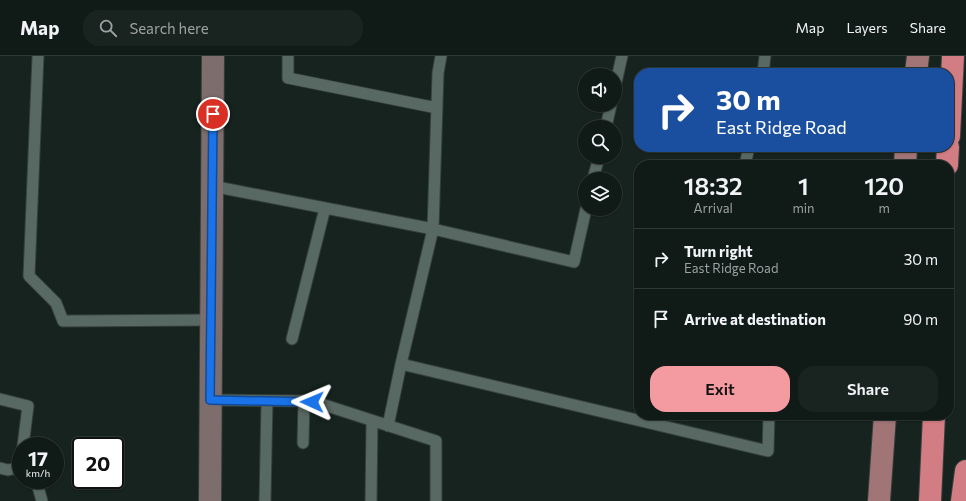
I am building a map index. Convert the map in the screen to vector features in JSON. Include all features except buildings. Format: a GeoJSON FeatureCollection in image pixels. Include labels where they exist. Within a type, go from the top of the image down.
{"type":"FeatureCollection","features":[{"type":"Feature","properties":{"kind":"highway"},"geometry":{"type":"LineString","coordinates":[[952,68],[953,56]]}},
{"type":"Feature","properties":{"kind":"highway"},"geometry":{"type":"LineString","coordinates":[[930,501],[934,420]]}},
{"type":"Feature","properties":{"kind":"highway"},"geometry":{"type":"LineString","coordinates":[[962,501],[966,471]]}},
{"type":"Feature","properties":{"kind":"main road"},"geometry":{"type":"LineString","coordinates":[[210,501],[213,56]]}},
{"type":"Feature","properties":{"kind":"main road"},"geometry":{"type":"LineString","coordinates":[[917,68],[918,56]]}},
{"type":"Feature","properties":{"kind":"main road"},"geometry":{"type":"LineString","coordinates":[[879,501],[886,420]]}},
{"type":"Feature","properties":{"kind":"lane"},"geometry":{"type":"LineString","coordinates":[[38,56],[29,276],[56,302],[63,321],[211,320]]}},
{"type":"Feature","properties":{"kind":"lane"},"geometry":{"type":"LineString","coordinates":[[288,56],[288,78],[437,108]]}},
{"type":"Feature","properties":{"kind":"lane"},"geometry":{"type":"LineString","coordinates":[[388,426],[433,229],[438,73],[441,56]]}},
{"type":"Feature","properties":{"kind":"lane"},"geometry":{"type":"LineString","coordinates":[[619,68],[622,56]]}},
{"type":"Feature","properties":{"kind":"lane"},"geometry":{"type":"LineString","coordinates":[[764,68],[765,56]]}},
{"type":"Feature","properties":{"kind":"lane"},"geometry":{"type":"LineString","coordinates":[[212,186],[433,229],[574,262],[584,216]]}},
{"type":"Feature","properties":{"kind":"lane"},"geometry":{"type":"LineString","coordinates":[[292,339],[325,208]]}},
{"type":"Feature","properties":{"kind":"lane"},"geometry":{"type":"LineString","coordinates":[[401,364],[634,419]]}},
{"type":"Feature","properties":{"kind":"lane"},"geometry":{"type":"LineString","coordinates":[[0,399],[28,406],[24,437]]}},
{"type":"Feature","properties":{"kind":"lane"},"geometry":{"type":"LineString","coordinates":[[210,400],[312,402],[436,441],[436,501]]}},
{"type":"Feature","properties":{"kind":"lane"},"geometry":{"type":"LineString","coordinates":[[265,501],[267,401]]}},
{"type":"Feature","properties":{"kind":"lane"},"geometry":{"type":"LineString","coordinates":[[303,443],[304,401]]}},
{"type":"Feature","properties":{"kind":"lane"},"geometry":{"type":"LineString","coordinates":[[637,420],[768,451],[769,420]]}},
{"type":"Feature","properties":{"kind":"lane"},"geometry":{"type":"LineString","coordinates":[[371,501],[372,421]]}},
{"type":"Feature","properties":{"kind":"lane"},"geometry":{"type":"LineString","coordinates":[[0,468],[8,470],[12,469]]}},
{"type":"Feature","properties":{"kind":"lane"},"geometry":{"type":"LineString","coordinates":[[39,489],[42,501]]}},
{"type":"Feature","properties":{"kind":"route"},"geometry":{"type":"LineString","coordinates":[[213,114],[210,400],[312,402]]}}]}
